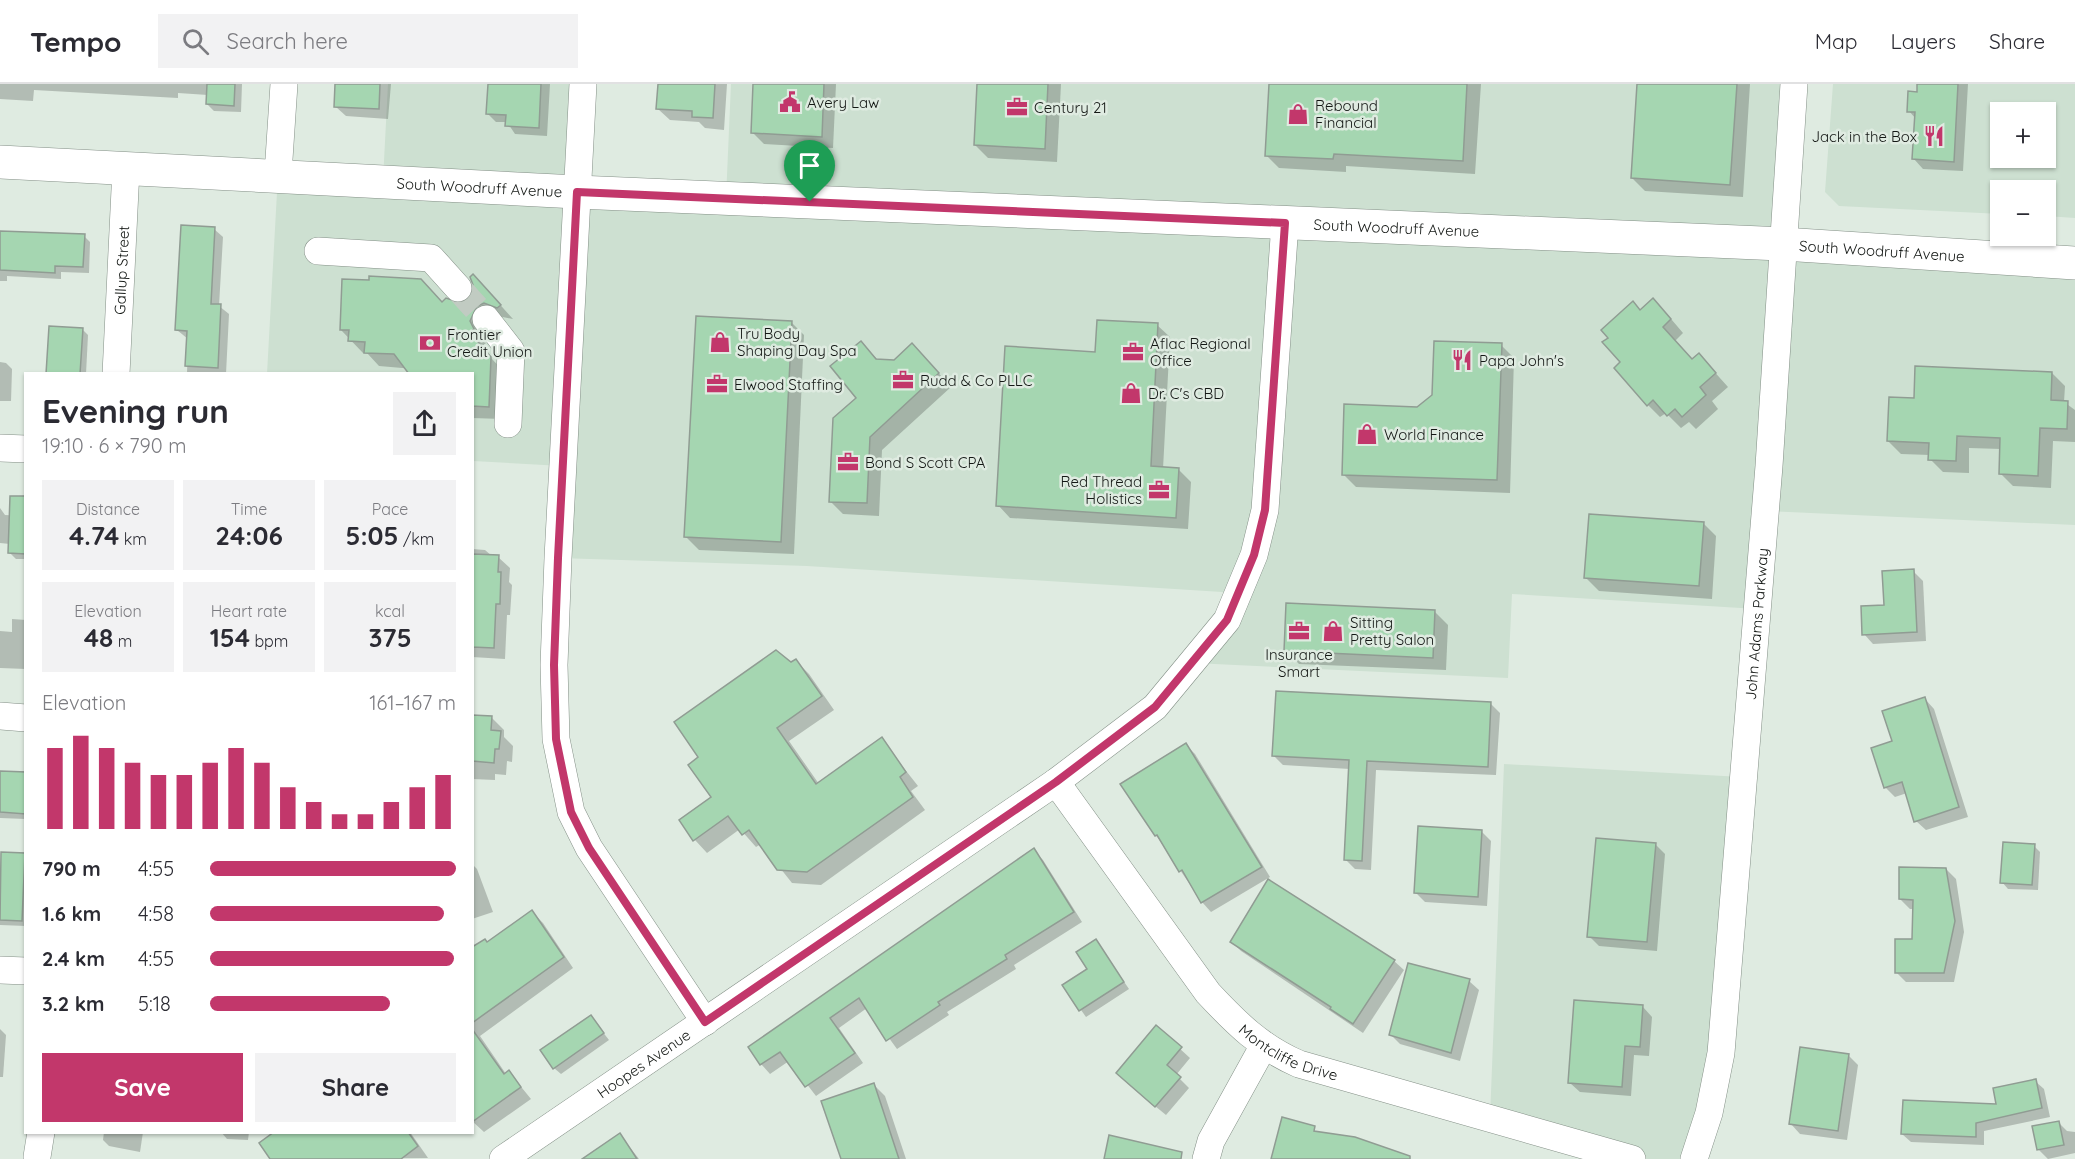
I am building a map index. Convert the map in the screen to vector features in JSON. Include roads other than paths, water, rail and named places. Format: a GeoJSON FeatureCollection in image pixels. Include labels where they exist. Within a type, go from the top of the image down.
{"type":"FeatureCollection","features":[{"type":"Feature","properties":{"kind":"main road","name":"South Woodruff Avenue"},"geometry":{"type":"LineString","coordinates":[[0,162],[278,174],[577,192],[1784,244],[2075,263]]}},
{"type":"Feature","properties":{"kind":"street"},"geometry":{"type":"LineString","coordinates":[[278,174],[284,84]]}},
{"type":"Feature","properties":{"kind":"street"},"geometry":{"type":"LineString","coordinates":[[584,84],[558,558],[554,665],[556,739],[571,812],[589,848],[705,1022]]}},
{"type":"Feature","properties":{"kind":"street","name":"John Adams Parkway"},"geometry":{"type":"LineString","coordinates":[[1694,1159],[1709,1113],[1721,1053],[1768,477],[1794,84]]}},
{"type":"Feature","properties":{"kind":"street","name":"Gallup Street"},"geometry":{"type":"LineString","coordinates":[[116,372],[126,169]]}},
{"type":"Feature","properties":{"kind":"street","name":"Hoopes Avenue"},"geometry":{"type":"LineString","coordinates":[[503,1159],[1056,782],[1155,707],[1181,680],[1227,620],[1251,564],[1265,510],[1285,223]]}},
{"type":"Feature","properties":{"kind":"street"},"geometry":{"type":"LineString","coordinates":[[318,252],[431,258],[458,288]]}},
{"type":"Feature","properties":{"kind":"street"},"geometry":{"type":"LineString","coordinates":[[486,319],[511,351],[508,424]]}},
{"type":"Feature","properties":{"kind":"street"},"geometry":{"type":"LineString","coordinates":[[0,448],[24,449]]}},
{"type":"Feature","properties":{"kind":"street"},"geometry":{"type":"LineString","coordinates":[[0,716],[24,718]]}},
{"type":"Feature","properties":{"kind":"street","name":"Montcliffe Drive"},"geometry":{"type":"LineString","coordinates":[[1056,782],[1209,993],[1237,1024],[1273,1052],[1299,1064],[1632,1159]]}},
{"type":"Feature","properties":{"kind":"street"},"geometry":{"type":"LineString","coordinates":[[0,970],[24,971]]}},
{"type":"Feature","properties":{"kind":"street"},"geometry":{"type":"LineString","coordinates":[[1206,1159],[1212,1142],[1264,1046]]}},
{"type":"Feature","properties":{"kind":"tunnel"},"geometry":{"type":"LineString","coordinates":[[458,288],[486,319]]}},
{"type":"Feature","properties":{"kind":"place","name":"Avery Law"},"geometry":{"type":"Point","coordinates":[790,102]}},
{"type":"Feature","properties":{"kind":"place","name":"Century 21"},"geometry":{"type":"Point","coordinates":[1017,107]}},
{"type":"Feature","properties":{"kind":"place","name":"Rebound Financial"},"geometry":{"type":"Point","coordinates":[1298,114]}},
{"type":"Feature","properties":{"kind":"place","name":"Jack in the Box"},"geometry":{"type":"Point","coordinates":[1934,136]}},
{"type":"Feature","properties":{"kind":"place","name":"Tru Body Shaping Day Spa"},"geometry":{"type":"Point","coordinates":[720,342]}},
{"type":"Feature","properties":{"kind":"place","name":"Frontier Credit Union"},"geometry":{"type":"Point","coordinates":[430,343]}},
{"type":"Feature","properties":{"kind":"place","name":"Aflac Regional Office"},"geometry":{"type":"Point","coordinates":[1133,352]}},
{"type":"Feature","properties":{"kind":"place","name":"Papa John's"},"geometry":{"type":"Point","coordinates":[1462,360]}},
{"type":"Feature","properties":{"kind":"place","name":"Rudd & Co PLLC"},"geometry":{"type":"Point","coordinates":[903,380]}},
{"type":"Feature","properties":{"kind":"place","name":"Elwood Staffing"},"geometry":{"type":"Point","coordinates":[717,384]}},
{"type":"Feature","properties":{"kind":"place","name":"Dr. C's CBD"},"geometry":{"type":"Point","coordinates":[1131,393]}},
{"type":"Feature","properties":{"kind":"place","name":"World Finance"},"geometry":{"type":"Point","coordinates":[1367,434]}},
{"type":"Feature","properties":{"kind":"place","name":"Bond S Scott CPA"},"geometry":{"type":"Point","coordinates":[848,462]}},
{"type":"Feature","properties":{"kind":"place","name":"Red Thread Holistics"},"geometry":{"type":"Point","coordinates":[1159,490]}},
{"type":"Feature","properties":{"kind":"place","name":"Insurance Smart"},"geometry":{"type":"Point","coordinates":[1299,631]}},
{"type":"Feature","properties":{"kind":"place","name":"Sitting Pretty Salon"},"geometry":{"type":"Point","coordinates":[1333,631]}}]}
